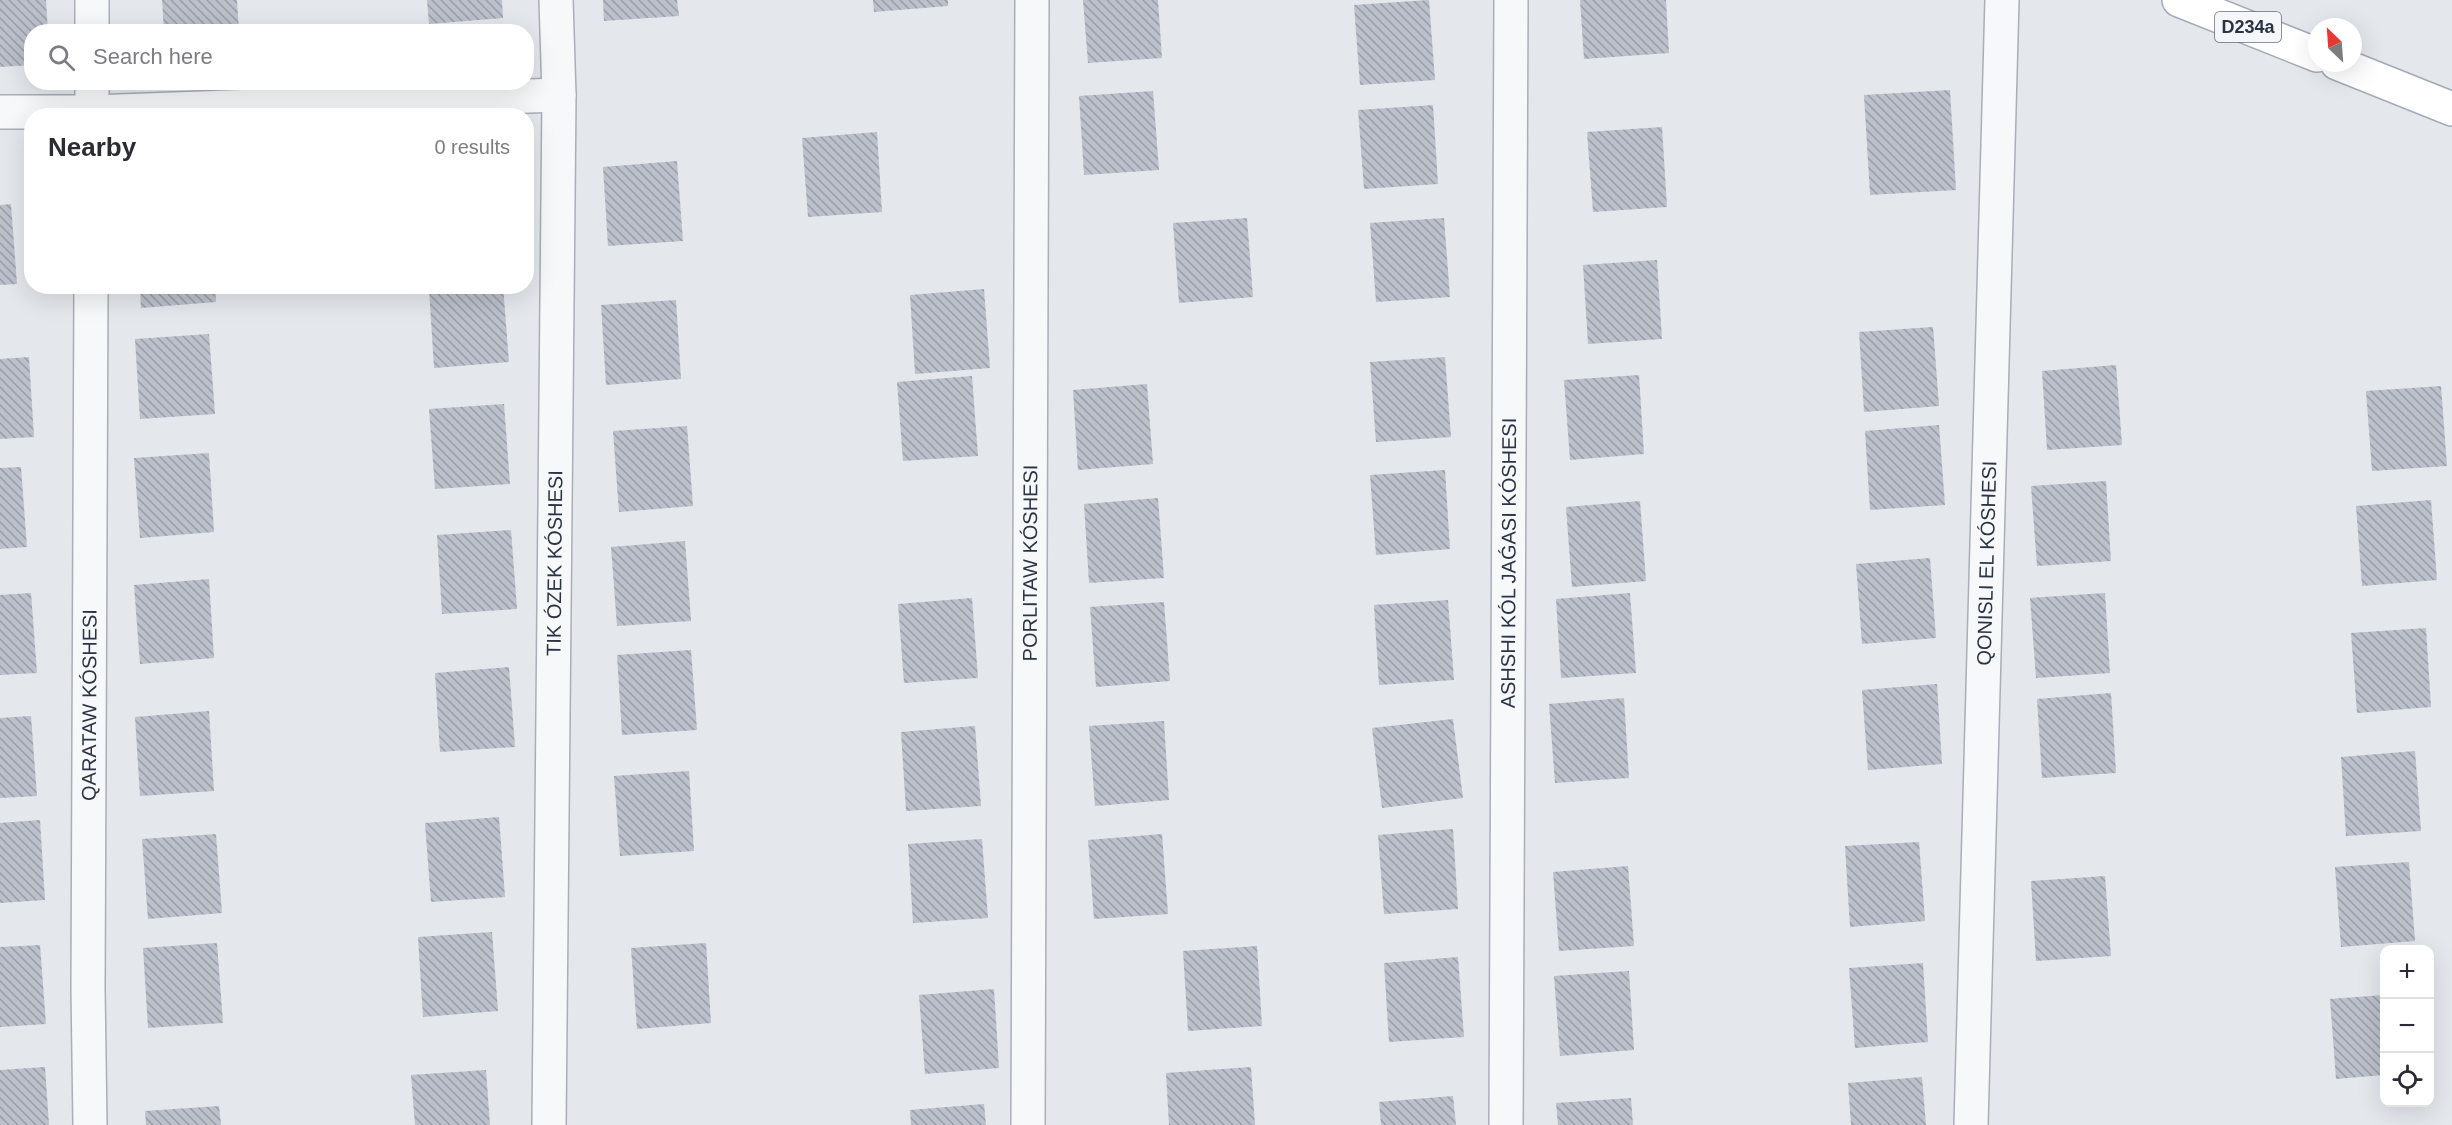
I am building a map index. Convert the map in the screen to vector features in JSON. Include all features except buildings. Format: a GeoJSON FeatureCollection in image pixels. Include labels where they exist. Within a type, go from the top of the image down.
{"type":"FeatureCollection","features":[{"type":"Feature","properties":{"kind":"main road","name":"D234a"},"geometry":{"type":"LineString","coordinates":[[2179,0],[2308,51]]}},
{"type":"Feature","properties":{"kind":"main road"},"geometry":{"type":"LineString","coordinates":[[2360,72],[2452,109]]}},
{"type":"Feature","properties":{"kind":"street"},"geometry":{"type":"LineString","coordinates":[[92,0],[92,24]]}},
{"type":"Feature","properties":{"kind":"street","name":"TIK ÓZEK KÓSHESI"},"geometry":{"type":"LineString","coordinates":[[549,1125],[559,95],[556,0]]}},
{"type":"Feature","properties":{"kind":"street"},"geometry":{"type":"LineString","coordinates":[[1028,1125],[1032,0]]}},
{"type":"Feature","properties":{"kind":"street"},"geometry":{"type":"LineString","coordinates":[[1506,1125],[1511,0]]}},
{"type":"Feature","properties":{"kind":"street"},"geometry":{"type":"LineString","coordinates":[[1971,1125],[2002,0]]}},
{"type":"Feature","properties":{"kind":"street"},"geometry":{"type":"LineString","coordinates":[[41,108],[92,103],[559,95]]}},
{"type":"Feature","properties":{"kind":"street"},"geometry":{"type":"LineString","coordinates":[[0,112],[24,110]]}},
{"type":"Feature","properties":{"kind":"street","name":"QARATAW KÓSHESI"},"geometry":{"type":"LineString","coordinates":[[90,1125],[88,965],[91,294]]}}]}
